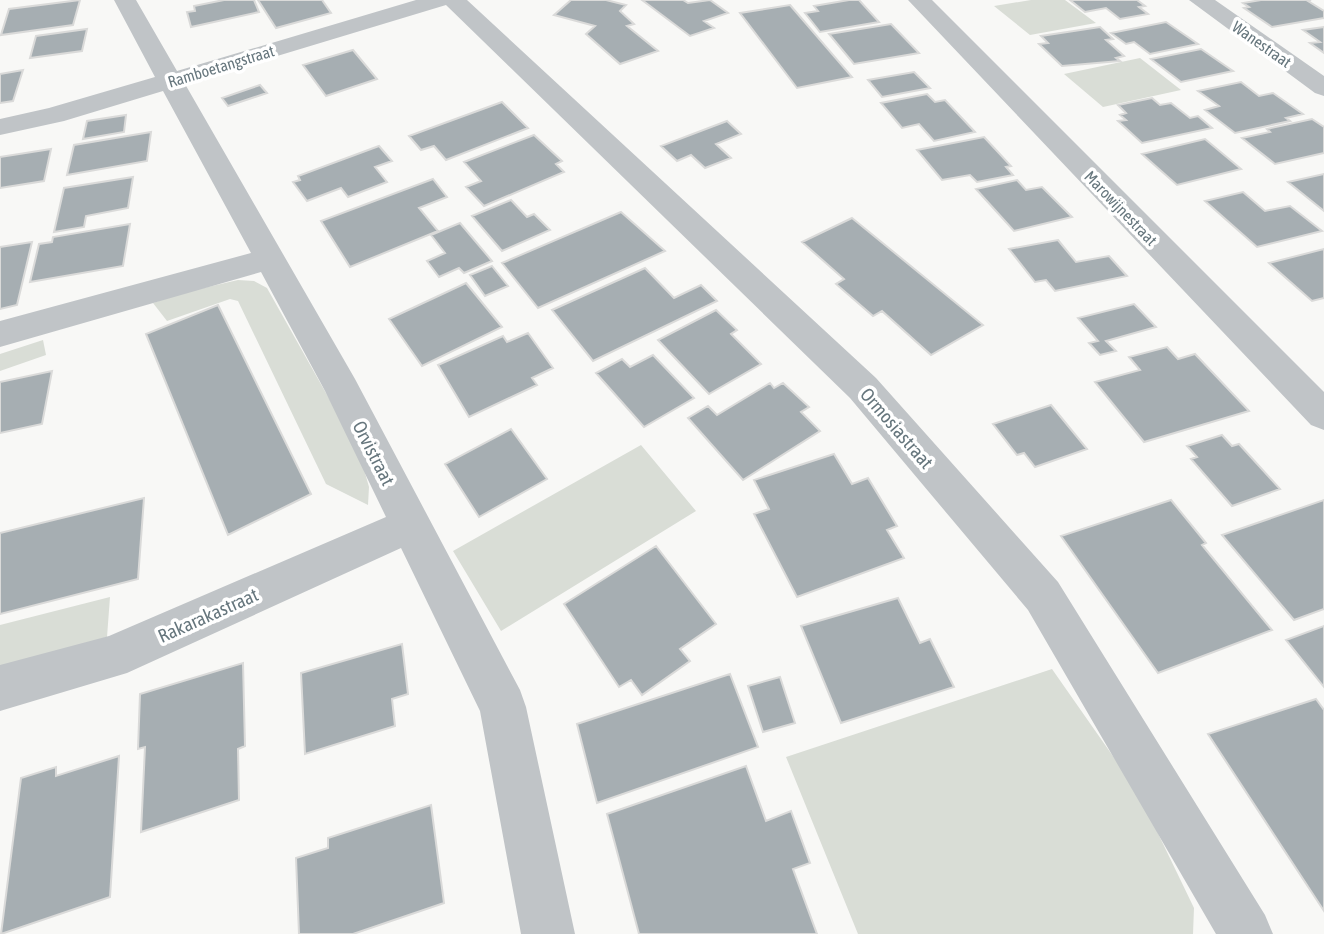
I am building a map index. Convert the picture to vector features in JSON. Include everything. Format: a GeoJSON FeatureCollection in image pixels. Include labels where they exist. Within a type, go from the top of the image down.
{"type":"FeatureCollection","features":[{"type":"Feature","properties":{"kind":"street","name":"Orvistraat"},"geometry":{"type":"LineString","coordinates":[[125,0],[172,80],[342,390],[503,706],[548,934]]}},
{"type":"Feature","properties":{"kind":"street","name":"Ramboetangstraat"},"geometry":{"type":"LineString","coordinates":[[0,127],[55,115],[440,0]]}},
{"type":"Feature","properties":{"kind":"street","name":"Ormosiastraat"},"geometry":{"type":"LineString","coordinates":[[454,0],[863,388],[1043,596],[1246,934]]}},
{"type":"Feature","properties":{"kind":"street","name":"Marowijnestraat"},"geometry":{"type":"LineString","coordinates":[[919,0],[1324,415]]}},
{"type":"Feature","properties":{"kind":"street","name":"Wanestraat"},"geometry":{"type":"LineString","coordinates":[[1200,0],[1324,88]]}},
{"type":"Feature","properties":{"kind":"street"},"geometry":{"type":"LineString","coordinates":[[0,334],[269,259]]}},
{"type":"Feature","properties":{"kind":"street","name":"Rakarakastraat"},"geometry":{"type":"LineString","coordinates":[[0,688],[111,657],[410,525]]}},
{"type":"Feature","properties":{"kind":"shaded area"},"geometry":{"type":"Polygon","coordinates":[[[1031,0],[1065,0],[1096,23],[1030,35],[994,6],[1031,0]]]}},
{"type":"Feature","properties":{"kind":"shaded area"},"geometry":{"type":"Polygon","coordinates":[[[1140,58],[1181,90],[1103,107],[1064,74],[1140,58]]]}},
{"type":"Feature","properties":{"kind":"shaded area"},"geometry":{"type":"Polygon","coordinates":[[[238,280],[254,281],[267,288],[359,452],[369,487],[368,505],[326,484],[238,301],[230,299],[167,321],[153,303],[238,280]]]}},
{"type":"Feature","properties":{"kind":"shaded area"},"geometry":{"type":"Polygon","coordinates":[[[43,340],[46,355],[0,371],[0,354],[43,340]]]}},
{"type":"Feature","properties":{"kind":"shaded area"},"geometry":{"type":"Polygon","coordinates":[[[641,445],[696,511],[501,631],[453,551],[641,445]]]}},
{"type":"Feature","properties":{"kind":"shaded area"},"geometry":{"type":"Polygon","coordinates":[[[110,597],[107,637],[0,669],[0,625],[110,597]]]}},
{"type":"Feature","properties":{"kind":"shaded area"},"geometry":{"type":"Polygon","coordinates":[[[1052,669],[1138,792],[1194,908],[1193,934],[858,934],[786,757],[1052,669]]]}},
{"type":"Feature","properties":{"kind":"building"},"geometry":{"type":"Polygon","coordinates":[[[80,0],[73,25],[1,35],[9,9],[80,0]]]}},
{"type":"Feature","properties":{"kind":"building"},"geometry":{"type":"Polygon","coordinates":[[[224,0],[254,0],[259,12],[191,27],[187,12],[195,11],[194,6],[224,0]]]}},
{"type":"Feature","properties":{"kind":"building"},"geometry":{"type":"Polygon","coordinates":[[[258,0],[322,0],[331,13],[276,28],[258,0]]]}},
{"type":"Feature","properties":{"kind":"building"},"geometry":{"type":"Polygon","coordinates":[[[571,0],[606,0],[626,5],[620,11],[634,24],[627,26],[658,51],[620,64],[586,34],[595,26],[554,15],[571,0]]]}},
{"type":"Feature","properties":{"kind":"building"},"geometry":{"type":"Polygon","coordinates":[[[642,0],[683,0],[688,3],[710,0],[728,13],[704,21],[714,28],[690,36],[642,0]]]}},
{"type":"Feature","properties":{"kind":"building"},"geometry":{"type":"Polygon","coordinates":[[[859,0],[879,22],[820,32],[805,13],[818,11],[814,6],[859,0]]]}},
{"type":"Feature","properties":{"kind":"building"},"geometry":{"type":"Polygon","coordinates":[[[1070,0],[1137,0],[1145,6],[1139,7],[1148,14],[1120,19],[1106,8],[1085,12],[1070,0]]]}},
{"type":"Feature","properties":{"kind":"building"},"geometry":{"type":"Polygon","coordinates":[[[1261,0],[1311,0],[1308,1],[1324,11],[1324,18],[1272,27],[1244,8],[1249,7],[1243,3],[1261,0]]]}},
{"type":"Feature","properties":{"kind":"building"},"geometry":{"type":"Polygon","coordinates":[[[790,5],[852,77],[797,88],[740,13],[790,5]]]}},
{"type":"Feature","properties":{"kind":"building"},"geometry":{"type":"Polygon","coordinates":[[[1166,22],[1198,44],[1150,54],[1134,42],[1126,44],[1111,33],[1166,22]]]}},
{"type":"Feature","properties":{"kind":"building"},"geometry":{"type":"Polygon","coordinates":[[[891,24],[919,53],[854,64],[829,34],[891,24]]]}},
{"type":"Feature","properties":{"kind":"building"},"geometry":{"type":"Polygon","coordinates":[[[1100,27],[1113,39],[1106,40],[1124,56],[1116,58],[1120,61],[1062,66],[1039,44],[1048,43],[1041,36],[1100,27]]]}},
{"type":"Feature","properties":{"kind":"building"},"geometry":{"type":"Polygon","coordinates":[[[1324,27],[1324,53],[1310,43],[1320,42],[1303,30],[1324,27]]]}},
{"type":"Feature","properties":{"kind":"building"},"geometry":{"type":"Polygon","coordinates":[[[87,29],[82,51],[30,58],[36,36],[87,29]]]}},
{"type":"Feature","properties":{"kind":"building"},"geometry":{"type":"Polygon","coordinates":[[[1201,49],[1233,71],[1181,82],[1151,59],[1201,49]]]}},
{"type":"Feature","properties":{"kind":"building"},"geometry":{"type":"Polygon","coordinates":[[[353,50],[377,79],[326,96],[303,65],[353,50]]]}},
{"type":"Feature","properties":{"kind":"building"},"geometry":{"type":"Polygon","coordinates":[[[23,70],[13,101],[0,103],[0,74],[23,70]]]}},
{"type":"Feature","properties":{"kind":"building"},"geometry":{"type":"Polygon","coordinates":[[[914,72],[930,88],[882,97],[868,80],[914,72]]]}},
{"type":"Feature","properties":{"kind":"building"},"geometry":{"type":"Polygon","coordinates":[[[1241,82],[1259,96],[1273,93],[1303,114],[1286,118],[1290,121],[1235,133],[1205,110],[1219,106],[1198,91],[1241,82]]]}},
{"type":"Feature","properties":{"kind":"building"},"geometry":{"type":"Polygon","coordinates":[[[260,85],[267,93],[228,106],[222,98],[260,85]]]}},
{"type":"Feature","properties":{"kind":"building"},"geometry":{"type":"Polygon","coordinates":[[[927,94],[935,102],[945,100],[975,132],[934,141],[919,124],[902,128],[881,103],[927,94]]]}},
{"type":"Feature","properties":{"kind":"building"},"geometry":{"type":"Polygon","coordinates":[[[1152,98],[1160,105],[1171,103],[1190,118],[1198,116],[1212,128],[1142,143],[1118,121],[1126,120],[1120,115],[1126,113],[1118,105],[1152,98]]]}},
{"type":"Feature","properties":{"kind":"building"},"geometry":{"type":"Polygon","coordinates":[[[502,102],[528,128],[446,160],[434,146],[421,150],[409,136],[502,102]]]}},
{"type":"Feature","properties":{"kind":"building"},"geometry":{"type":"Polygon","coordinates":[[[126,115],[124,132],[83,139],[87,121],[126,115]]]}},
{"type":"Feature","properties":{"kind":"building"},"geometry":{"type":"Polygon","coordinates":[[[1312,119],[1324,127],[1324,153],[1275,164],[1242,138],[1270,132],[1267,129],[1312,119]]]}},
{"type":"Feature","properties":{"kind":"building"},"geometry":{"type":"Polygon","coordinates":[[[727,121],[741,134],[716,144],[731,158],[705,168],[691,155],[677,161],[661,146],[727,121]]]}},
{"type":"Feature","properties":{"kind":"building"},"geometry":{"type":"Polygon","coordinates":[[[151,132],[147,161],[67,175],[74,145],[151,132]]]}},
{"type":"Feature","properties":{"kind":"building"},"geometry":{"type":"Polygon","coordinates":[[[534,135],[562,161],[556,164],[564,172],[484,206],[466,187],[481,181],[464,162],[534,135]]]}},
{"type":"Feature","properties":{"kind":"building"},"geometry":{"type":"Polygon","coordinates":[[[984,137],[1011,166],[1006,167],[1013,175],[977,182],[970,175],[942,180],[917,150],[984,137]]]}},
{"type":"Feature","properties":{"kind":"building"},"geometry":{"type":"Polygon","coordinates":[[[1205,139],[1241,169],[1177,185],[1142,154],[1205,139]]]}},
{"type":"Feature","properties":{"kind":"building"},"geometry":{"type":"Polygon","coordinates":[[[379,146],[392,161],[375,167],[387,182],[348,197],[341,188],[307,201],[293,182],[300,180],[298,176],[379,146]]]}},
{"type":"Feature","properties":{"kind":"building"},"geometry":{"type":"Polygon","coordinates":[[[51,149],[44,181],[0,188],[0,157],[51,149]]]}},
{"type":"Feature","properties":{"kind":"building"},"geometry":{"type":"Polygon","coordinates":[[[1324,174],[1324,211],[1288,182],[1324,174]]]}},
{"type":"Feature","properties":{"kind":"building"},"geometry":{"type":"Polygon","coordinates":[[[133,177],[128,208],[86,216],[84,227],[54,232],[64,188],[133,177]]]}},
{"type":"Feature","properties":{"kind":"building"},"geometry":{"type":"Polygon","coordinates":[[[433,179],[447,197],[419,208],[438,231],[350,267],[321,221],[433,179]]]}},
{"type":"Feature","properties":{"kind":"building"},"geometry":{"type":"Polygon","coordinates":[[[1017,180],[1026,190],[1042,187],[1072,217],[1014,231],[976,189],[1017,180]]]}},
{"type":"Feature","properties":{"kind":"building"},"geometry":{"type":"Polygon","coordinates":[[[1243,192],[1265,211],[1290,206],[1322,231],[1257,247],[1205,201],[1243,192]]]}},
{"type":"Feature","properties":{"kind":"building"},"geometry":{"type":"Polygon","coordinates":[[[511,200],[527,217],[534,214],[550,230],[502,251],[472,216],[511,200]]]}},
{"type":"Feature","properties":{"kind":"building"},"geometry":{"type":"Polygon","coordinates":[[[621,212],[665,251],[538,308],[502,263],[621,212]]]}},
{"type":"Feature","properties":{"kind":"building"},"geometry":{"type":"Polygon","coordinates":[[[852,218],[983,325],[931,355],[882,311],[873,316],[836,284],[844,279],[802,242],[852,218]]]}},
{"type":"Feature","properties":{"kind":"building"},"geometry":{"type":"Polygon","coordinates":[[[460,223],[492,261],[464,273],[459,268],[439,277],[427,261],[445,253],[431,235],[460,223]]]}},
{"type":"Feature","properties":{"kind":"building"},"geometry":{"type":"Polygon","coordinates":[[[130,224],[123,266],[30,282],[39,244],[52,242],[53,237],[130,224]]]}},
{"type":"Feature","properties":{"kind":"building"},"geometry":{"type":"Polygon","coordinates":[[[1058,240],[1076,262],[1109,256],[1127,276],[1055,291],[1046,280],[1035,282],[1009,249],[1058,240]]]}},
{"type":"Feature","properties":{"kind":"building"},"geometry":{"type":"Polygon","coordinates":[[[32,242],[17,305],[0,309],[0,247],[32,242]]]}},
{"type":"Feature","properties":{"kind":"building"},"geometry":{"type":"Polygon","coordinates":[[[1324,249],[1324,298],[1312,301],[1269,263],[1324,249]]]}},
{"type":"Feature","properties":{"kind":"building"},"geometry":{"type":"Polygon","coordinates":[[[492,266],[508,286],[485,296],[470,275],[492,266]]]}},
{"type":"Feature","properties":{"kind":"building"},"geometry":{"type":"Polygon","coordinates":[[[645,268],[674,298],[701,285],[717,301],[593,361],[552,310],[645,268]]]}},
{"type":"Feature","properties":{"kind":"building"},"geometry":{"type":"Polygon","coordinates":[[[466,283],[502,327],[422,366],[389,319],[466,283]]]}},
{"type":"Feature","properties":{"kind":"building"},"geometry":{"type":"Polygon","coordinates":[[[1134,304],[1156,327],[1106,341],[1116,351],[1100,355],[1089,343],[1098,341],[1078,318],[1134,304]]]}},
{"type":"Feature","properties":{"kind":"building"},"geometry":{"type":"Polygon","coordinates":[[[218,305],[311,494],[228,535],[146,334],[218,305]]]}},
{"type":"Feature","properties":{"kind":"building"},"geometry":{"type":"Polygon","coordinates":[[[716,310],[737,330],[731,334],[761,364],[709,394],[658,340],[716,310]]]}},
{"type":"Feature","properties":{"kind":"building"},"geometry":{"type":"Polygon","coordinates":[[[528,333],[553,368],[532,378],[537,385],[469,417],[438,365],[503,336],[507,342],[528,333]]]}},
{"type":"Feature","properties":{"kind":"building"},"geometry":{"type":"Polygon","coordinates":[[[1167,347],[1178,359],[1195,354],[1249,411],[1144,442],[1095,382],[1140,370],[1129,357],[1167,347]]]}},
{"type":"Feature","properties":{"kind":"building"},"geometry":{"type":"Polygon","coordinates":[[[653,355],[694,398],[644,427],[596,373],[622,359],[630,367],[653,355]]]}},
{"type":"Feature","properties":{"kind":"building"},"geometry":{"type":"Polygon","coordinates":[[[52,371],[42,424],[0,433],[0,382],[52,371]]]}},
{"type":"Feature","properties":{"kind":"building"},"geometry":{"type":"Polygon","coordinates":[[[770,383],[774,388],[783,383],[809,407],[801,412],[820,431],[743,480],[688,418],[708,406],[717,415],[770,383]]]}},
{"type":"Feature","properties":{"kind":"building"},"geometry":{"type":"Polygon","coordinates":[[[1051,405],[1087,449],[1035,467],[1024,453],[1017,455],[993,424],[1051,405]]]}},
{"type":"Feature","properties":{"kind":"building"},"geometry":{"type":"Polygon","coordinates":[[[511,429],[547,479],[479,517],[445,464],[511,429]]]}},
{"type":"Feature","properties":{"kind":"building"},"geometry":{"type":"Polygon","coordinates":[[[1222,435],[1232,446],[1239,444],[1280,489],[1232,506],[1191,459],[1197,457],[1187,446],[1222,435]]]}},
{"type":"Feature","properties":{"kind":"building"},"geometry":{"type":"Polygon","coordinates":[[[834,454],[852,484],[868,478],[897,526],[887,530],[904,558],[797,597],[754,514],[769,509],[754,480],[834,454]]]}},
{"type":"Feature","properties":{"kind":"building"},"geometry":{"type":"Polygon","coordinates":[[[144,498],[138,579],[0,614],[0,533],[144,498]]]}},
{"type":"Feature","properties":{"kind":"building"},"geometry":{"type":"Polygon","coordinates":[[[1171,500],[1206,543],[1202,545],[1272,630],[1158,673],[1061,536],[1171,500]]]}},
{"type":"Feature","properties":{"kind":"building"},"geometry":{"type":"Polygon","coordinates":[[[1324,500],[1324,609],[1294,620],[1222,535],[1324,500]]]}},
{"type":"Feature","properties":{"kind":"building"},"geometry":{"type":"Polygon","coordinates":[[[656,546],[716,624],[680,649],[690,661],[642,695],[631,680],[619,687],[564,604],[656,546]]]}},
{"type":"Feature","properties":{"kind":"building"},"geometry":{"type":"Polygon","coordinates":[[[898,598],[920,643],[930,639],[954,687],[841,723],[801,626],[898,598]]]}},
{"type":"Feature","properties":{"kind":"building"},"geometry":{"type":"Polygon","coordinates":[[[1324,626],[1324,687],[1286,640],[1324,626]]]}},
{"type":"Feature","properties":{"kind":"building"},"geometry":{"type":"Polygon","coordinates":[[[402,644],[408,694],[392,699],[395,726],[305,754],[301,673],[402,644]]]}},
{"type":"Feature","properties":{"kind":"building"},"geometry":{"type":"Polygon","coordinates":[[[243,663],[245,746],[238,749],[239,800],[141,832],[145,747],[138,749],[140,694],[243,663]]]}},
{"type":"Feature","properties":{"kind":"building"},"geometry":{"type":"Polygon","coordinates":[[[730,674],[758,747],[597,803],[577,724],[730,674]]]}},
{"type":"Feature","properties":{"kind":"building"},"geometry":{"type":"Polygon","coordinates":[[[780,677],[795,723],[763,732],[748,686],[780,677]]]}},
{"type":"Feature","properties":{"kind":"building"},"geometry":{"type":"Polygon","coordinates":[[[1316,699],[1324,710],[1324,911],[1208,734],[1316,699]]]}},
{"type":"Feature","properties":{"kind":"building"},"geometry":{"type":"Polygon","coordinates":[[[119,756],[110,897],[1,934],[21,778],[56,767],[56,776],[119,756]]]}},
{"type":"Feature","properties":{"kind":"building"},"geometry":{"type":"Polygon","coordinates":[[[746,766],[766,821],[791,811],[810,863],[793,869],[817,934],[639,934],[607,814],[746,766]]]}},
{"type":"Feature","properties":{"kind":"building"},"geometry":{"type":"Polygon","coordinates":[[[431,805],[444,903],[353,934],[299,934],[296,858],[328,848],[328,838],[431,805]]]}}]}
